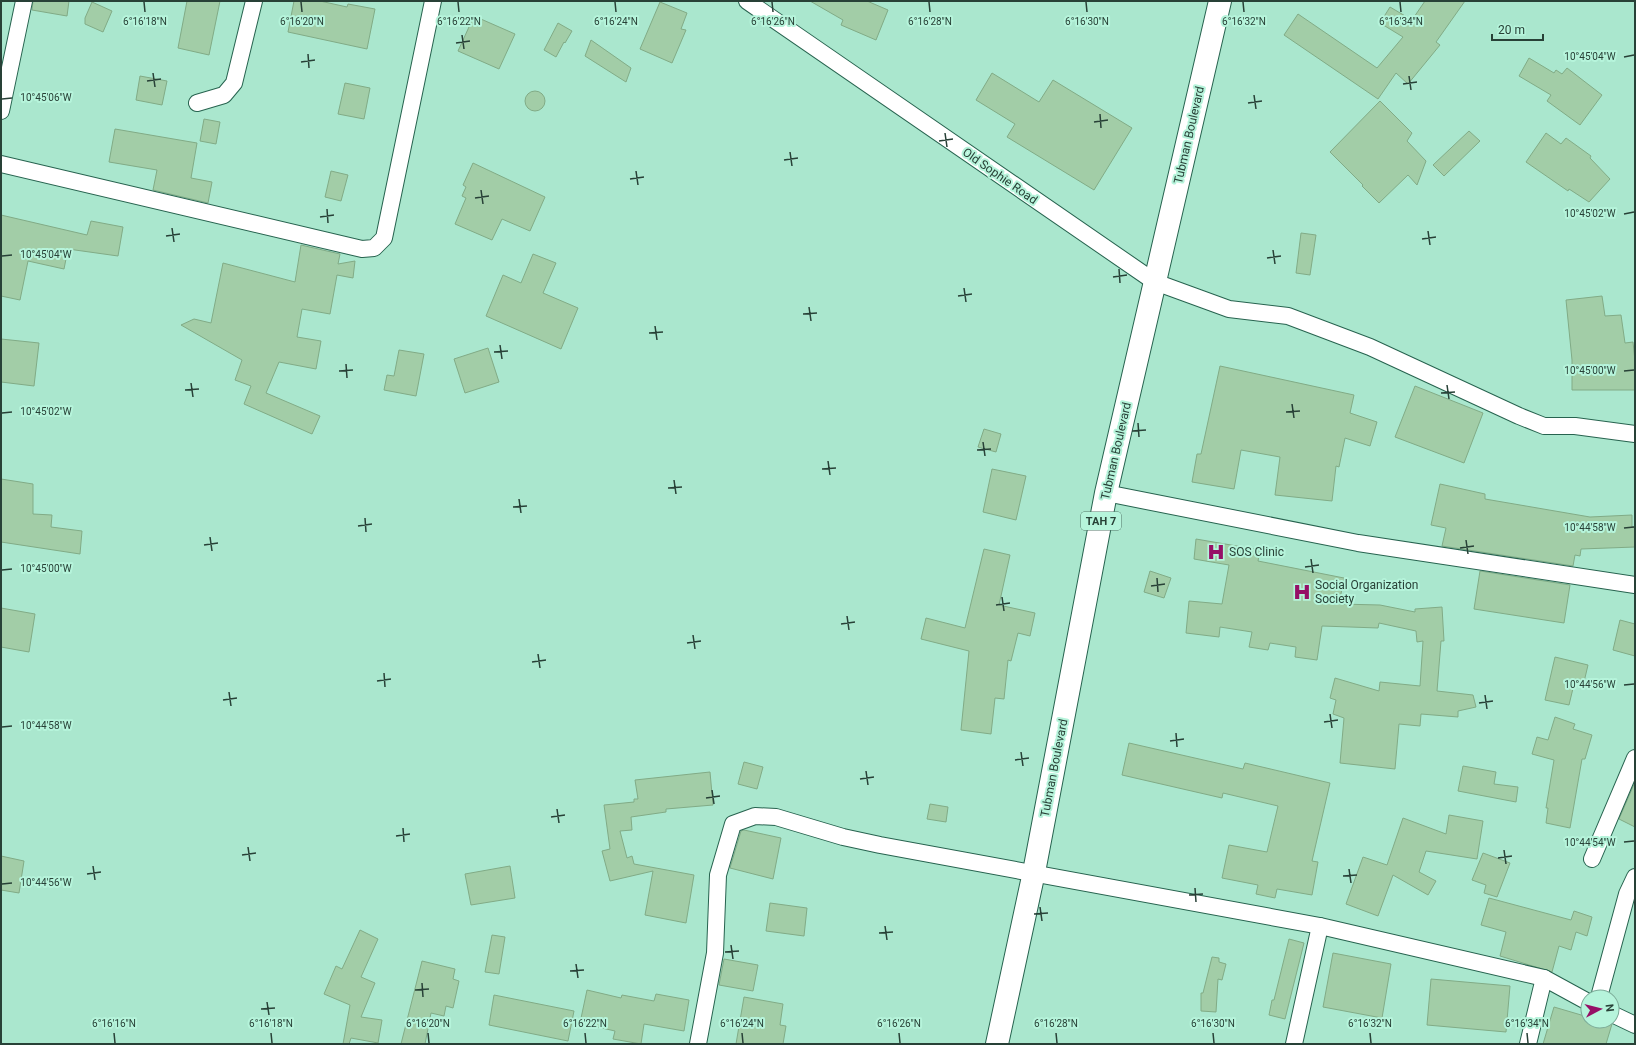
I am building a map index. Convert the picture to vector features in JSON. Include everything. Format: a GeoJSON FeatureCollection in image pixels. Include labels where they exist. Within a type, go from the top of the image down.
{"type":"FeatureCollection","features":[{"type":"Feature","properties":{"kind":"highway","name":"Tubman Boulevard"},"geometry":{"type":"LineString","coordinates":[[997,1044],[1034,872],[1106,493],[1220,1]]}},
{"type":"Feature","properties":{"kind":"street"},"geometry":{"type":"LineString","coordinates":[[1,111],[24,1]]}},
{"type":"Feature","properties":{"kind":"street"},"geometry":{"type":"LineString","coordinates":[[196,103],[224,95],[234,83],[254,1]]}},
{"type":"Feature","properties":{"kind":"street"},"geometry":{"type":"LineString","coordinates":[[1,164],[362,250],[374,248],[384,238],[433,1]]}},
{"type":"Feature","properties":{"kind":"street","name":"Old Sophie Road"},"geometry":{"type":"LineString","coordinates":[[747,1],[1155,282],[1229,309],[1294,318],[1370,347],[1519,416],[1544,426],[1575,426],[1635,434]]}},
{"type":"Feature","properties":{"kind":"street"},"geometry":{"type":"LineString","coordinates":[[1106,493],[1358,542],[1635,586]]}},
{"type":"Feature","properties":{"kind":"street"},"geometry":{"type":"LineString","coordinates":[[1592,859],[1635,758]]}},
{"type":"Feature","properties":{"kind":"street"},"geometry":{"type":"LineString","coordinates":[[698,1044],[715,953],[718,875],[733,824],[755,816],[776,817],[880,845],[1034,872],[1320,926],[1544,978],[1580,998]]}},
{"type":"Feature","properties":{"kind":"street"},"geometry":{"type":"LineString","coordinates":[[1601,989],[1627,894],[1635,877]]}},
{"type":"Feature","properties":{"kind":"street"},"geometry":{"type":"LineString","coordinates":[[1294,1044],[1320,926]]}},
{"type":"Feature","properties":{"kind":"street"},"geometry":{"type":"LineString","coordinates":[[1528,1044],[1544,978]]}},
{"type":"Feature","properties":{"kind":"street"},"geometry":{"type":"LineString","coordinates":[[1620,1018],[1635,1025]]}},
{"type":"Feature","properties":{"kind":"building"},"geometry":{"type":"Polygon","coordinates":[[[33,1],[69,1],[67,16],[32,10],[33,1]]]}},
{"type":"Feature","properties":{"kind":"building"},"geometry":{"type":"Polygon","coordinates":[[[187,1],[220,1],[209,55],[178,48],[187,1]]]}},
{"type":"Feature","properties":{"kind":"building"},"geometry":{"type":"Polygon","coordinates":[[[294,1],[320,1],[347,7],[348,4],[375,9],[367,49],[288,32],[294,1]]]}},
{"type":"Feature","properties":{"kind":"building"},"geometry":{"type":"Polygon","coordinates":[[[810,1],[867,1],[888,10],[876,40],[841,25],[843,20],[810,1]]]}},
{"type":"Feature","properties":{"kind":"building"},"geometry":{"type":"Polygon","coordinates":[[[1425,1],[1465,1],[1436,42],[1440,45],[1408,84],[1396,73],[1378,99],[1284,35],[1298,14],[1377,68],[1403,37],[1380,23],[1390,7],[1412,20],[1425,1]]]}},
{"type":"Feature","properties":{"kind":"building"},"geometry":{"type":"Polygon","coordinates":[[[92,2],[112,11],[103,32],[85,24],[85,18],[92,2]]]}},
{"type":"Feature","properties":{"kind":"building"},"geometry":{"type":"Polygon","coordinates":[[[660,2],[687,13],[681,29],[686,30],[672,63],[640,49],[660,2]]]}},
{"type":"Feature","properties":{"kind":"building"},"geometry":{"type":"Polygon","coordinates":[[[474,16],[515,34],[499,69],[458,51],[474,16]]]}},
{"type":"Feature","properties":{"kind":"building"},"geometry":{"type":"Polygon","coordinates":[[[558,23],[572,31],[556,57],[544,50],[558,23]]]}},
{"type":"Feature","properties":{"kind":"building"},"geometry":{"type":"Polygon","coordinates":[[[591,40],[631,68],[626,82],[585,56],[591,40]]]}},
{"type":"Feature","properties":{"kind":"building"},"geometry":{"type":"Polygon","coordinates":[[[1529,58],[1554,73],[1556,70],[1562,74],[1567,68],[1602,95],[1580,125],[1547,101],[1551,95],[1519,76],[1529,58]]]}},
{"type":"Feature","properties":{"kind":"building"},"geometry":{"type":"Polygon","coordinates":[[[992,73],[1039,102],[1053,80],[1132,128],[1094,190],[1007,137],[1015,124],[976,100],[992,73]]]}},
{"type":"Feature","properties":{"kind":"building"},"geometry":{"type":"Polygon","coordinates":[[[140,76],[167,81],[162,105],[136,100],[140,76]]]}},
{"type":"Feature","properties":{"kind":"building"},"geometry":{"type":"Polygon","coordinates":[[[345,83],[370,88],[364,119],[338,114],[345,83]]]}},
{"type":"Feature","properties":{"kind":"building"},"geometry":{"type":"Polygon","coordinates":[[[535,91],[542,94],[545,101],[542,108],[535,111],[528,108],[525,101],[528,94],[535,91]]]}},
{"type":"Feature","properties":{"kind":"building"},"geometry":{"type":"Polygon","coordinates":[[[1380,101],[1412,133],[1407,141],[1426,161],[1417,185],[1408,175],[1379,203],[1330,152],[1380,101]]]}},
{"type":"Feature","properties":{"kind":"building"},"geometry":{"type":"Polygon","coordinates":[[[204,119],[220,122],[216,144],[200,141],[204,119]]]}},
{"type":"Feature","properties":{"kind":"building"},"geometry":{"type":"Polygon","coordinates":[[[115,129],[197,143],[191,178],[212,182],[208,203],[153,190],[157,170],[109,162],[115,129]]]}},
{"type":"Feature","properties":{"kind":"building"},"geometry":{"type":"Polygon","coordinates":[[[1469,131],[1480,141],[1444,176],[1433,165],[1469,131]]]}},
{"type":"Feature","properties":{"kind":"building"},"geometry":{"type":"Polygon","coordinates":[[[1546,133],[1561,144],[1566,138],[1591,156],[1590,158],[1610,179],[1589,202],[1569,189],[1568,191],[1526,162],[1546,133]]]}},
{"type":"Feature","properties":{"kind":"building"},"geometry":{"type":"Polygon","coordinates":[[[473,163],[545,197],[530,231],[502,219],[492,240],[455,224],[466,198],[462,196],[466,187],[463,185],[473,163]]]}},
{"type":"Feature","properties":{"kind":"building"},"geometry":{"type":"Polygon","coordinates":[[[331,171],[348,175],[341,201],[325,197],[331,171]]]}},
{"type":"Feature","properties":{"kind":"building"},"geometry":{"type":"Polygon","coordinates":[[[1,215],[87,235],[91,221],[123,227],[118,256],[68,249],[64,269],[28,261],[20,300],[1,296],[1,215]]]}},
{"type":"Feature","properties":{"kind":"building"},"geometry":{"type":"Polygon","coordinates":[[[1301,233],[1316,235],[1310,275],[1296,273],[1301,233]]]}},
{"type":"Feature","properties":{"kind":"building"},"geometry":{"type":"Polygon","coordinates":[[[301,245],[340,254],[338,264],[355,261],[353,278],[337,275],[330,314],[302,309],[297,337],[321,341],[316,369],[279,362],[266,393],[320,416],[312,434],[244,404],[251,386],[235,380],[242,360],[181,325],[194,319],[211,323],[223,263],[295,282],[301,245]]]}},
{"type":"Feature","properties":{"kind":"building"},"geometry":{"type":"Polygon","coordinates":[[[533,254],[556,263],[543,293],[578,308],[561,349],[486,316],[503,275],[521,283],[533,254]]]}},
{"type":"Feature","properties":{"kind":"building"},"geometry":{"type":"Polygon","coordinates":[[[1602,296],[1605,316],[1621,315],[1625,343],[1633,342],[1635,361],[1635,390],[1572,390],[1572,360],[1566,300],[1602,296]]]}},
{"type":"Feature","properties":{"kind":"building"},"geometry":{"type":"Polygon","coordinates":[[[1,339],[39,343],[34,386],[1,382],[1,339]]]}},
{"type":"Feature","properties":{"kind":"building"},"geometry":{"type":"Polygon","coordinates":[[[488,348],[499,382],[465,393],[454,359],[488,348]]]}},
{"type":"Feature","properties":{"kind":"building"},"geometry":{"type":"Polygon","coordinates":[[[399,350],[424,354],[416,396],[384,390],[387,375],[394,376],[399,350]]]}},
{"type":"Feature","properties":{"kind":"building"},"geometry":{"type":"Polygon","coordinates":[[[1220,366],[1354,395],[1350,413],[1377,422],[1370,446],[1345,438],[1339,467],[1336,466],[1332,501],[1275,495],[1280,457],[1241,450],[1234,489],[1192,482],[1197,454],[1201,454],[1220,366]]]}},
{"type":"Feature","properties":{"kind":"building"},"geometry":{"type":"Polygon","coordinates":[[[1415,386],[1483,413],[1464,463],[1395,437],[1415,386]]]}},
{"type":"Feature","properties":{"kind":"building"},"geometry":{"type":"Polygon","coordinates":[[[984,429],[1001,434],[996,452],[978,447],[984,429]]]}},
{"type":"Feature","properties":{"kind":"building"},"geometry":{"type":"Polygon","coordinates":[[[992,469],[1026,476],[1016,520],[983,512],[992,469]]]}},
{"type":"Feature","properties":{"kind":"building"},"geometry":{"type":"Polygon","coordinates":[[[1,479],[33,484],[33,514],[52,515],[51,527],[82,531],[80,554],[1,542],[1,479]]]}},
{"type":"Feature","properties":{"kind":"building"},"geometry":{"type":"Polygon","coordinates":[[[1440,484],[1485,494],[1485,499],[1590,517],[1632,515],[1632,527],[1635,527],[1635,547],[1581,549],[1580,556],[1575,555],[1573,566],[1442,546],[1446,528],[1431,525],[1440,484]]]}},
{"type":"Feature","properties":{"kind":"building"},"geometry":{"type":"Polygon","coordinates":[[[1196,539],[1260,550],[1258,561],[1344,578],[1339,604],[1380,605],[1415,612],[1415,609],[1442,607],[1444,641],[1441,641],[1437,691],[1473,695],[1476,707],[1458,711],[1458,717],[1421,714],[1420,726],[1399,724],[1395,769],[1340,763],[1344,718],[1333,714],[1336,700],[1330,698],[1335,678],[1379,691],[1380,682],[1420,686],[1423,641],[1417,642],[1416,631],[1379,623],[1378,628],[1322,626],[1317,660],[1295,657],[1296,647],[1270,643],[1268,650],[1249,647],[1252,632],[1220,627],[1219,637],[1186,633],[1189,601],[1222,604],[1229,565],[1194,559],[1196,539]]]}},
{"type":"Feature","properties":{"kind":"building"},"geometry":{"type":"Polygon","coordinates":[[[984,549],[1010,555],[999,605],[1035,613],[1030,636],[1018,633],[1011,661],[1008,660],[1004,699],[995,698],[991,734],[961,730],[969,651],[921,639],[926,618],[965,628],[984,549]]]}},
{"type":"Feature","properties":{"kind":"building"},"geometry":{"type":"Polygon","coordinates":[[[1150,571],[1171,578],[1164,598],[1144,592],[1150,571]]]}},
{"type":"Feature","properties":{"kind":"building"},"geometry":{"type":"Polygon","coordinates":[[[1480,571],[1570,585],[1564,623],[1474,609],[1480,571]]]}},
{"type":"Feature","properties":{"kind":"building"},"geometry":{"type":"Polygon","coordinates":[[[1,608],[35,614],[29,652],[1,647],[1,608]]]}},
{"type":"Feature","properties":{"kind":"building"},"geometry":{"type":"Polygon","coordinates":[[[1620,620],[1635,624],[1635,656],[1613,650],[1620,620]]]}},
{"type":"Feature","properties":{"kind":"building"},"geometry":{"type":"Polygon","coordinates":[[[1555,657],[1588,665],[1584,682],[1575,680],[1569,705],[1545,700],[1555,657]]]}},
{"type":"Feature","properties":{"kind":"building"},"geometry":{"type":"Polygon","coordinates":[[[1555,717],[1575,724],[1573,729],[1592,735],[1585,759],[1582,759],[1570,828],[1546,823],[1548,808],[1546,808],[1554,760],[1532,754],[1537,737],[1548,740],[1555,717]]]}},
{"type":"Feature","properties":{"kind":"building"},"geometry":{"type":"Polygon","coordinates":[[[1129,743],[1243,769],[1245,763],[1330,783],[1312,861],[1318,862],[1312,895],[1277,889],[1275,898],[1256,894],[1258,885],[1222,878],[1229,845],[1267,852],[1278,806],[1223,793],[1222,798],[1122,775],[1129,743]]]}},
{"type":"Feature","properties":{"kind":"building"},"geometry":{"type":"Polygon","coordinates":[[[744,762],[763,767],[757,789],[738,784],[744,762]]]}},
{"type":"Feature","properties":{"kind":"building"},"geometry":{"type":"Polygon","coordinates":[[[1463,766],[1496,772],[1494,784],[1518,787],[1516,802],[1458,791],[1463,766]]]}},
{"type":"Feature","properties":{"kind":"building"},"geometry":{"type":"Polygon","coordinates":[[[710,772],[713,805],[666,809],[666,812],[631,817],[632,830],[620,831],[627,858],[632,856],[634,864],[694,875],[686,923],[645,915],[653,871],[610,881],[602,851],[610,849],[604,805],[634,802],[634,799],[638,799],[635,780],[710,772]]]}},
{"type":"Feature","properties":{"kind":"building"},"geometry":{"type":"Polygon","coordinates":[[[1635,782],[1635,827],[1619,819],[1635,782]]]}},
{"type":"Feature","properties":{"kind":"building"},"geometry":{"type":"Polygon","coordinates":[[[930,804],[948,807],[946,822],[927,819],[930,804]]]}},
{"type":"Feature","properties":{"kind":"building"},"geometry":{"type":"Polygon","coordinates":[[[1449,815],[1483,821],[1477,859],[1426,851],[1419,872],[1436,881],[1428,895],[1393,875],[1378,916],[1346,904],[1363,857],[1387,865],[1403,818],[1446,834],[1449,815]]]}},
{"type":"Feature","properties":{"kind":"building"},"geometry":{"type":"Polygon","coordinates":[[[744,830],[781,838],[773,879],[730,868],[741,831],[744,830]]]}},
{"type":"Feature","properties":{"kind":"building"},"geometry":{"type":"Polygon","coordinates":[[[1483,853],[1510,863],[1497,897],[1484,893],[1486,885],[1472,880],[1483,853]]]}},
{"type":"Feature","properties":{"kind":"building"},"geometry":{"type":"Polygon","coordinates":[[[1,856],[24,861],[19,893],[1,890],[1,856]]]}},
{"type":"Feature","properties":{"kind":"building"},"geometry":{"type":"Polygon","coordinates":[[[510,866],[515,898],[471,905],[465,874],[510,866]]]}},
{"type":"Feature","properties":{"kind":"building"},"geometry":{"type":"Polygon","coordinates":[[[1489,898],[1571,920],[1574,911],[1592,917],[1587,936],[1576,932],[1571,950],[1559,946],[1552,972],[1500,956],[1506,932],[1481,925],[1489,898]]]}},
{"type":"Feature","properties":{"kind":"building"},"geometry":{"type":"Polygon","coordinates":[[[770,903],[807,908],[804,936],[766,931],[770,903]]]}},
{"type":"Feature","properties":{"kind":"building"},"geometry":{"type":"Polygon","coordinates":[[[360,930],[378,939],[361,977],[375,983],[361,1017],[382,1020],[378,1043],[351,1038],[349,1044],[343,1044],[350,1005],[324,994],[336,966],[342,969],[360,930]]]}},
{"type":"Feature","properties":{"kind":"building"},"geometry":{"type":"Polygon","coordinates":[[[492,935],[505,937],[499,974],[485,972],[492,935]]]}},
{"type":"Feature","properties":{"kind":"building"},"geometry":{"type":"Polygon","coordinates":[[[1289,939],[1304,943],[1285,1019],[1269,1015],[1289,939]]]}},
{"type":"Feature","properties":{"kind":"building"},"geometry":{"type":"Polygon","coordinates":[[[1333,953],[1391,964],[1382,1018],[1323,1007],[1333,953]]]}},
{"type":"Feature","properties":{"kind":"building"},"geometry":{"type":"Polygon","coordinates":[[[1212,957],[1219,958],[1219,962],[1226,964],[1222,980],[1218,979],[1216,1012],[1201,1011],[1201,993],[1203,993],[1212,957]]]}},
{"type":"Feature","properties":{"kind":"building"},"geometry":{"type":"Polygon","coordinates":[[[724,959],[758,965],[753,991],[719,985],[724,959]]]}},
{"type":"Feature","properties":{"kind":"building"},"geometry":{"type":"Polygon","coordinates":[[[422,961],[455,969],[453,979],[459,981],[453,1008],[446,1006],[444,1016],[431,1013],[425,1044],[401,1044],[422,961]]]}},
{"type":"Feature","properties":{"kind":"building"},"geometry":{"type":"Polygon","coordinates":[[[1431,979],[1510,986],[1506,1032],[1427,1025],[1431,979]]]}},
{"type":"Feature","properties":{"kind":"building"},"geometry":{"type":"Polygon","coordinates":[[[587,990],[621,998],[622,995],[654,1001],[656,994],[689,1000],[684,1031],[644,1024],[641,1044],[613,1039],[615,1031],[580,1023],[587,990]]]}},
{"type":"Feature","properties":{"kind":"building"},"geometry":{"type":"Polygon","coordinates":[[[494,995],[574,1011],[568,1041],[489,1025],[494,995]]]}},
{"type":"Feature","properties":{"kind":"building"},"geometry":{"type":"Polygon","coordinates":[[[744,997],[783,1004],[780,1025],[786,1026],[783,1044],[736,1044],[744,997]]]}},
{"type":"Feature","properties":{"kind":"building"},"geometry":{"type":"Polygon","coordinates":[[[1554,1007],[1580,1015],[1580,1029],[1610,1029],[1606,1044],[1543,1044],[1554,1007]]]}},
{"type":"Feature","properties":{"kind":"place","name":"SOS Clinic"},"geometry":{"type":"Point","coordinates":[1216,552]}},
{"type":"Feature","properties":{"kind":"place","name":"Social Organization Society"},"geometry":{"type":"Point","coordinates":[1302,592]}}]}
